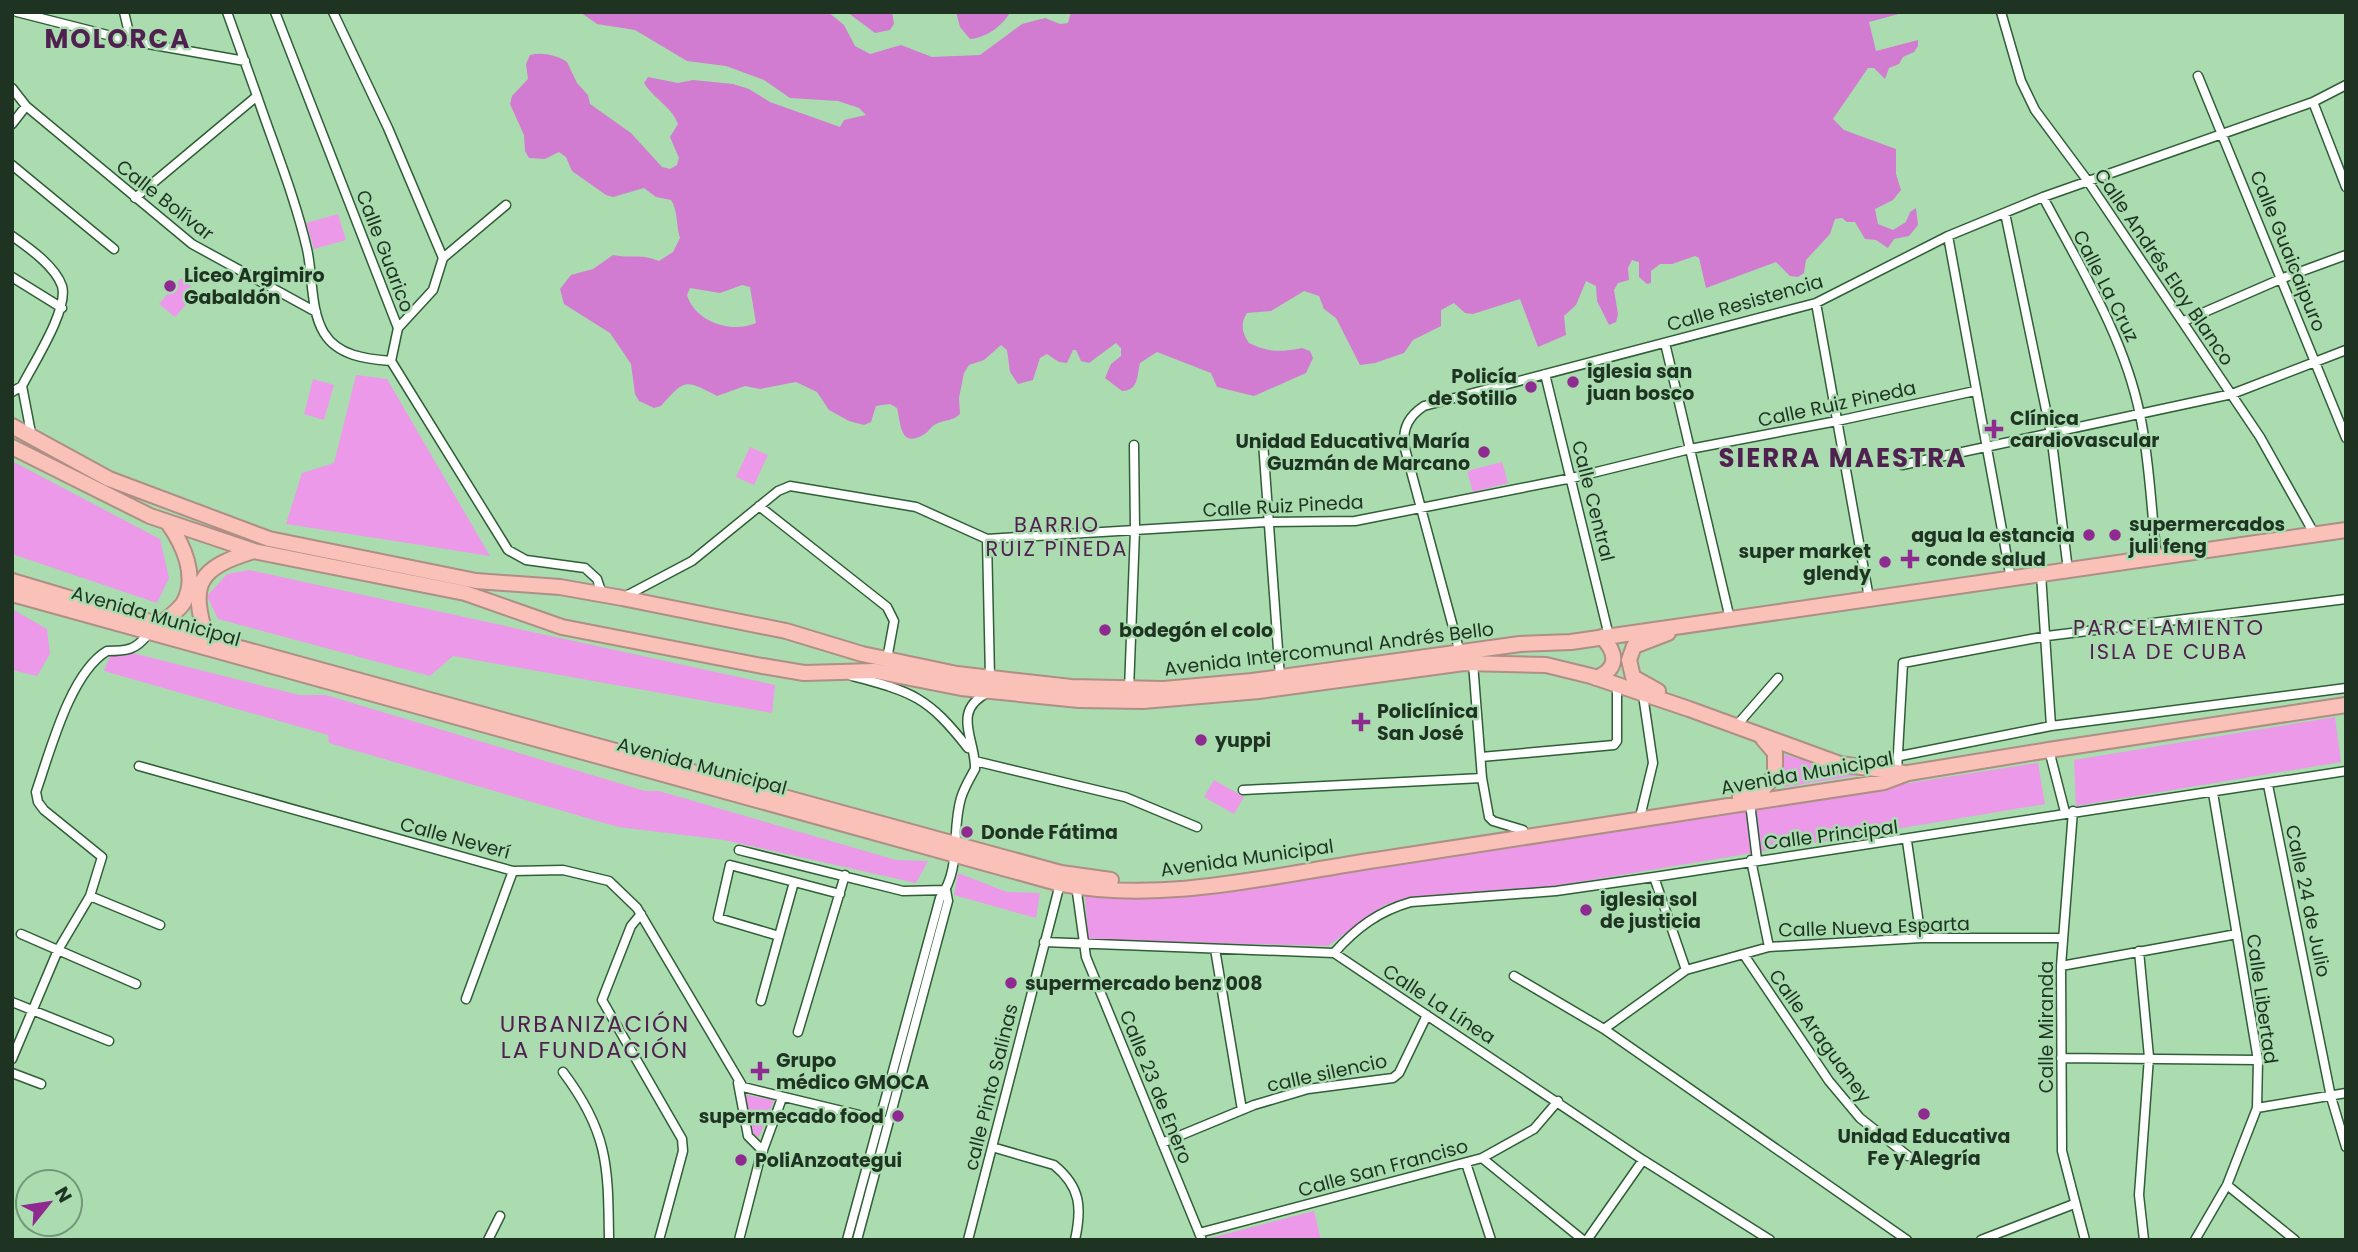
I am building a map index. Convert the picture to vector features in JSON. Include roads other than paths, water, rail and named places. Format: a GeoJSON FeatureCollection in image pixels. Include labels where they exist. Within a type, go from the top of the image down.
{"type":"FeatureCollection","features":[{"type":"Feature","properties":{"kind":"highway","name":"Avenida Intercomunal Andrés Bello"},"geometry":{"type":"LineString","coordinates":[[12,426],[109,479],[226,526],[269,539],[476,582],[622,597],[786,631],[990,685],[1129,690],[1205,686],[1730,619],[2346,530]]}},
{"type":"Feature","properties":{"kind":"highway","name":"Avenida Intercomunal Andrés Bello"},"geometry":{"type":"LineString","coordinates":[[12,447],[86,486],[167,522],[254,551],[465,593],[562,627],[804,673],[875,671],[1143,701],[1259,691],[1473,663],[1545,665],[1596,678],[1737,725],[1840,764],[1903,772]]}},
{"type":"Feature","properties":{"kind":"highway"},"geometry":{"type":"LineString","coordinates":[[153,630],[183,603],[190,578],[184,545],[167,522]]}},
{"type":"Feature","properties":{"kind":"highway"},"geometry":{"type":"LineString","coordinates":[[207,639],[197,607],[201,581],[224,560],[254,551]]}},
{"type":"Feature","properties":{"kind":"highway","name":"Avenida Municipal"},"geometry":{"type":"LineString","coordinates":[[12,581],[153,630],[207,639],[956,850]]}},
{"type":"Feature","properties":{"kind":"highway","name":"Avenida Municipal"},"geometry":{"type":"LineString","coordinates":[[12,594],[153,630],[1061,879],[1176,890],[1215,881],[1884,782],[1903,772],[2346,705]]}},
{"type":"Feature","properties":{"kind":"highway"},"geometry":{"type":"LineString","coordinates":[[1689,709],[1676,697],[1641,684],[1633,677],[1629,670],[1630,652],[1652,637],[1730,619]]}},
{"type":"Feature","properties":{"kind":"highway"},"geometry":{"type":"LineString","coordinates":[[1596,678],[1610,670],[1614,661],[1612,648],[1605,636]]}},
{"type":"Feature","properties":{"kind":"highway","name":"Avenida Municipal"},"geometry":{"type":"LineString","coordinates":[[1386,856],[1523,831],[1737,798],[1762,790],[1775,775],[1775,753],[1766,740],[1753,733]]}},
{"type":"Feature","properties":{"kind":"street"},"geometry":{"type":"LineString","coordinates":[[17,12],[131,41],[245,61]]}},
{"type":"Feature","properties":{"kind":"street"},"geometry":{"type":"LineString","coordinates":[[124,12],[131,41]]}},
{"type":"Feature","properties":{"kind":"street"},"geometry":{"type":"LineString","coordinates":[[227,12],[307,247],[316,312],[324,333],[340,349],[362,358],[391,361]]}},
{"type":"Feature","properties":{"kind":"street","name":"Calle Guarico"},"geometry":{"type":"LineString","coordinates":[[275,12],[398,328],[433,290],[443,258]]}},
{"type":"Feature","properties":{"kind":"street"},"geometry":{"type":"LineString","coordinates":[[333,12],[388,128],[443,258],[506,205]]}},
{"type":"Feature","properties":{"kind":"street","name":"Calle Andrés Eloy Blanco"},"geometry":{"type":"LineString","coordinates":[[2001,12],[2021,81],[2035,110],[2184,321],[2276,462],[2315,535]]}},
{"type":"Feature","properties":{"kind":"street","name":"Calle Guaicaipuro"},"geometry":{"type":"LineString","coordinates":[[2198,76],[2224,133],[2346,439]]}},
{"type":"Feature","properties":{"kind":"street","name":"Calle Resistencia"},"geometry":{"type":"LineString","coordinates":[[1460,653],[1404,445],[1405,427],[1412,415],[1437,402],[1816,303],[1948,236],[2087,180],[2313,102],[2346,85]]}},
{"type":"Feature","properties":{"kind":"street","name":"Calle Bolívar"},"geometry":{"type":"LineString","coordinates":[[12,88],[26,106],[192,244],[316,312]]}},
{"type":"Feature","properties":{"kind":"street"},"geometry":{"type":"LineString","coordinates":[[135,198],[257,96]]}},
{"type":"Feature","properties":{"kind":"street"},"geometry":{"type":"LineString","coordinates":[[2313,102],[2346,187]]}},
{"type":"Feature","properties":{"kind":"street"},"geometry":{"type":"LineString","coordinates":[[12,124],[26,106]]}},
{"type":"Feature","properties":{"kind":"street"},"geometry":{"type":"LineString","coordinates":[[12,165],[114,249]]}},
{"type":"Feature","properties":{"kind":"street","name":"Calle La Cruz"},"geometry":{"type":"LineString","coordinates":[[2043,197],[2111,327],[2124,359],[2140,415],[2157,558]]}},
{"type":"Feature","properties":{"kind":"street"},"geometry":{"type":"LineString","coordinates":[[2005,213],[2051,434],[2068,570]]}},
{"type":"Feature","properties":{"kind":"street"},"geometry":{"type":"LineString","coordinates":[[12,236],[51,268],[62,287],[62,308],[22,386],[12,392]]}},
{"type":"Feature","properties":{"kind":"street"},"geometry":{"type":"LineString","coordinates":[[1948,236],[2011,579]]}},
{"type":"Feature","properties":{"kind":"street"},"geometry":{"type":"LineString","coordinates":[[2184,321],[2283,278],[2346,255]]}},
{"type":"Feature","properties":{"kind":"street"},"geometry":{"type":"LineString","coordinates":[[13,279],[62,308]]}},
{"type":"Feature","properties":{"kind":"street"},"geometry":{"type":"LineString","coordinates":[[1816,303],[1869,598]]}},
{"type":"Feature","properties":{"kind":"street"},"geometry":{"type":"LineString","coordinates":[[398,328],[391,361],[508,550],[526,560],[585,568],[597,579],[602,594]]}},
{"type":"Feature","properties":{"kind":"street"},"geometry":{"type":"LineString","coordinates":[[1665,343],[1730,619]]}},
{"type":"Feature","properties":{"kind":"street"},"geometry":{"type":"LineString","coordinates":[[1902,465],[2232,394],[2346,350]]}},
{"type":"Feature","properties":{"kind":"street","name":"Calle Central"},"geometry":{"type":"LineString","coordinates":[[1545,374],[1572,478],[1605,636]]}},
{"type":"Feature","properties":{"kind":"street"},"geometry":{"type":"LineString","coordinates":[[22,386],[32,438]]}},
{"type":"Feature","properties":{"kind":"street","name":"Calle Ruiz Pineda"},"geometry":{"type":"LineString","coordinates":[[622,597],[692,561],[778,491],[790,486],[916,507],[987,538],[1266,522],[1355,521],[1420,510],[1572,478],[1690,449],[1975,391]]}},
{"type":"Feature","properties":{"kind":"street"},"geometry":{"type":"LineString","coordinates":[[1263,442],[1266,522],[1280,677]]}},
{"type":"Feature","properties":{"kind":"street"},"geometry":{"type":"LineString","coordinates":[[1129,690],[1135,530],[1134,445]]}},
{"type":"Feature","properties":{"kind":"street"},"geometry":{"type":"LineString","coordinates":[[759,506],[887,607],[894,621],[887,659]]}},
{"type":"Feature","properties":{"kind":"street"},"geometry":{"type":"LineString","coordinates":[[847,1240],[948,901],[946,890],[956,850],[961,798],[975,769],[967,736],[969,710],[990,685],[987,538]]}},
{"type":"Feature","properties":{"kind":"street"},"geometry":{"type":"LineString","coordinates":[[2041,574],[2051,726]]}},
{"type":"Feature","properties":{"kind":"street"},"geometry":{"type":"LineString","coordinates":[[1903,772],[1900,756],[1903,663],[2047,636],[2346,599]]}},
{"type":"Feature","properties":{"kind":"street"},"geometry":{"type":"LineString","coordinates":[[12,1059],[58,950],[90,896],[102,857],[98,850],[44,810],[38,802],[36,792],[68,706],[92,664],[107,651],[129,652],[153,630]]}},
{"type":"Feature","properties":{"kind":"street"},"geometry":{"type":"LineString","coordinates":[[1473,663],[1482,778],[1489,817],[1493,821],[1523,831]]}},
{"type":"Feature","properties":{"kind":"street"},"geometry":{"type":"LineString","coordinates":[[842,673],[914,695],[931,706],[974,757],[1125,797],[1197,827]]}},
{"type":"Feature","properties":{"kind":"street"},"geometry":{"type":"LineString","coordinates":[[1737,725],[1778,678]]}},
{"type":"Feature","properties":{"kind":"street"},"geometry":{"type":"LineString","coordinates":[[1481,757],[1614,745],[1617,741],[1617,685]]}},
{"type":"Feature","properties":{"kind":"street"},"geometry":{"type":"LineString","coordinates":[[1900,756],[2051,726],[2346,688]]}},
{"type":"Feature","properties":{"kind":"street"},"geometry":{"type":"LineString","coordinates":[[1642,813],[1653,763],[1643,695]]}},
{"type":"Feature","properties":{"kind":"street","name":"Calle Miranda"},"geometry":{"type":"LineString","coordinates":[[2049,750],[2069,812],[2060,1058],[2062,1151],[2085,1240]]}},
{"type":"Feature","properties":{"kind":"street","name":"Calle Neverí"},"geometry":{"type":"LineString","coordinates":[[139,766],[513,871],[563,870],[609,881],[641,914],[738,1083],[748,1136],[763,1151]]}},
{"type":"Feature","properties":{"kind":"street","name":"Calle Principal"},"geometry":{"type":"LineString","coordinates":[[1334,953],[1368,921],[1391,908],[1411,902],[1556,891],[1754,860],[1907,841],[2069,812],[2268,785],[2346,771]]}},
{"type":"Feature","properties":{"kind":"street"},"geometry":{"type":"LineString","coordinates":[[1243,790],[1482,778]]}},
{"type":"Feature","properties":{"kind":"street","name":"Calle 24 de Julio"},"geometry":{"type":"LineString","coordinates":[[2268,785],[2331,1097],[2346,1147]]}},
{"type":"Feature","properties":{"kind":"street","name":"Calle Libertad"},"geometry":{"type":"LineString","coordinates":[[2195,1240],[2227,1185],[2258,1108],[2258,1060],[2213,793]]}},
{"type":"Feature","properties":{"kind":"street"},"geometry":{"type":"LineString","coordinates":[[1750,803],[1754,860],[1769,947]]}},
{"type":"Feature","properties":{"kind":"street"},"geometry":{"type":"LineString","coordinates":[[1907,841],[1920,938]]}},
{"type":"Feature","properties":{"kind":"street"},"geometry":{"type":"LineString","coordinates":[[739,850],[915,893],[946,890]]}},
{"type":"Feature","properties":{"kind":"street"},"geometry":{"type":"LineString","coordinates":[[779,936],[719,918],[730,865],[840,894]]}},
{"type":"Feature","properties":{"kind":"street"},"geometry":{"type":"LineString","coordinates":[[466,999],[513,871]]}},
{"type":"Feature","properties":{"kind":"street"},"geometry":{"type":"LineString","coordinates":[[798,1032],[845,875]]}},
{"type":"Feature","properties":{"kind":"street"},"geometry":{"type":"LineString","coordinates":[[1654,877],[1686,970]]}},
{"type":"Feature","properties":{"kind":"street","name":"calle Pinto Salinas"},"geometry":{"type":"LineString","coordinates":[[968,1240],[1061,879]]}},
{"type":"Feature","properties":{"kind":"street"},"geometry":{"type":"LineString","coordinates":[[761,1002],[794,882]]}},
{"type":"Feature","properties":{"kind":"street","name":"Calle 23 de Enero"},"geometry":{"type":"LineString","coordinates":[[1077,882],[1082,946],[1201,1236]]}},
{"type":"Feature","properties":{"kind":"street"},"geometry":{"type":"LineString","coordinates":[[90,896],[160,925]]}},
{"type":"Feature","properties":{"kind":"street"},"geometry":{"type":"LineString","coordinates":[[641,914],[631,926],[602,1000],[682,1139],[683,1151],[659,1240]]}},
{"type":"Feature","properties":{"kind":"street"},"geometry":{"type":"LineString","coordinates":[[22,933],[136,984]]}},
{"type":"Feature","properties":{"kind":"street"},"geometry":{"type":"LineString","coordinates":[[2062,966],[2237,934]]}},
{"type":"Feature","properties":{"kind":"street","name":"Calle Nueva Esparta"},"geometry":{"type":"LineString","coordinates":[[1604,1029],[1686,970],[1769,947],[1920,938],[2063,938]]}},
{"type":"Feature","properties":{"kind":"street"},"geometry":{"type":"LineString","coordinates":[[1044,943],[1334,953]]}},
{"type":"Feature","properties":{"kind":"street"},"geometry":{"type":"LineString","coordinates":[[1215,949],[1242,1110]]}},
{"type":"Feature","properties":{"kind":"street"},"geometry":{"type":"LineString","coordinates":[[2139,951],[2149,1058],[2139,1195],[2144,1240]]}},
{"type":"Feature","properties":{"kind":"street","name":"Calle La Línea"},"geometry":{"type":"LineString","coordinates":[[1334,953],[1643,1160],[1770,1240]]}},
{"type":"Feature","properties":{"kind":"street","name":"Calle Araguaney"},"geometry":{"type":"LineString","coordinates":[[1744,956],[1829,1081],[1860,1118],[1908,1156]]}},
{"type":"Feature","properties":{"kind":"street"},"geometry":{"type":"LineString","coordinates":[[1514,976],[1604,1029],[1907,1240]]}},
{"type":"Feature","properties":{"kind":"street"},"geometry":{"type":"LineString","coordinates":[[12,1002],[109,1041]]}},
{"type":"Feature","properties":{"kind":"street","name":"calle silencio"},"geometry":{"type":"LineString","coordinates":[[1163,1143],[1242,1110],[1308,1089],[1393,1078],[1399,1073],[1427,1015]]}},
{"type":"Feature","properties":{"kind":"street"},"geometry":{"type":"LineString","coordinates":[[2060,1058],[2258,1060]]}},
{"type":"Feature","properties":{"kind":"street"},"geometry":{"type":"LineString","coordinates":[[563,1072],[587,1109],[603,1142],[609,1172],[608,1240]]}},
{"type":"Feature","properties":{"kind":"street"},"geometry":{"type":"LineString","coordinates":[[12,1073],[41,1084]]}},
{"type":"Feature","properties":{"kind":"street"},"geometry":{"type":"LineString","coordinates":[[738,1083],[743,1087],[782,1098],[884,1121]]}},
{"type":"Feature","properties":{"kind":"street"},"geometry":{"type":"LineString","coordinates":[[2258,1108],[2346,1093]]}},
{"type":"Feature","properties":{"kind":"street"},"geometry":{"type":"LineString","coordinates":[[739,1240],[763,1151],[782,1098]]}},
{"type":"Feature","properties":{"kind":"street","name":"Calle San Franciso"},"geometry":{"type":"LineString","coordinates":[[1201,1236],[1482,1158],[1534,1129],[1558,1101]]}},
{"type":"Feature","properties":{"kind":"street"},"geometry":{"type":"LineString","coordinates":[[857,1240],[884,1121]]}},
{"type":"Feature","properties":{"kind":"street"},"geometry":{"type":"LineString","coordinates":[[992,1147],[1054,1165],[1062,1171],[1079,1197],[1081,1215],[1075,1240]]}},
{"type":"Feature","properties":{"kind":"street"},"geometry":{"type":"LineString","coordinates":[[1482,1158],[1585,1240],[1643,1160]]}},
{"type":"Feature","properties":{"kind":"street"},"geometry":{"type":"LineString","coordinates":[[1466,1163],[1491,1240]]}},
{"type":"Feature","properties":{"kind":"street"},"geometry":{"type":"LineString","coordinates":[[2227,1185],[2295,1240]]}},
{"type":"Feature","properties":{"kind":"street"},"geometry":{"type":"LineString","coordinates":[[1981,1240],[2074,1204]]}},
{"type":"Feature","properties":{"kind":"street"},"geometry":{"type":"LineString","coordinates":[[488,1240],[500,1216]]}},
{"type":"Feature","properties":{"kind":"place","name":"Liceo Argimiro Gabaldón"},"geometry":{"type":"Point","coordinates":[170,286]}},
{"type":"Feature","properties":{"kind":"place","name":"iglesia san juan bosco"},"geometry":{"type":"Point","coordinates":[1573,382]}},
{"type":"Feature","properties":{"kind":"place","name":"Policía de Sotillo"},"geometry":{"type":"Point","coordinates":[1531,387]}},
{"type":"Feature","properties":{"kind":"place","name":"Clínica cardiovascular"},"geometry":{"type":"Point","coordinates":[1994,429]}},
{"type":"Feature","properties":{"kind":"place","name":"Unidad Educativa María Guzmán de Marcano"},"geometry":{"type":"Point","coordinates":[1484,452]}},
{"type":"Feature","properties":{"kind":"place","name":"agua la estancia"},"geometry":{"type":"Point","coordinates":[2089,535]}},
{"type":"Feature","properties":{"kind":"place","name":"supermercados juli feng"},"geometry":{"type":"Point","coordinates":[2115,535]}},
{"type":"Feature","properties":{"kind":"place","name":"conde salud"},"geometry":{"type":"Point","coordinates":[1910,559]}},
{"type":"Feature","properties":{"kind":"place","name":"super market glendy"},"geometry":{"type":"Point","coordinates":[1885,562]}},
{"type":"Feature","properties":{"kind":"place","name":"bodegón el colo"},"geometry":{"type":"Point","coordinates":[1105,630]}},
{"type":"Feature","properties":{"kind":"place","name":"Policlínica San José"},"geometry":{"type":"Point","coordinates":[1361,722]}},
{"type":"Feature","properties":{"kind":"place","name":"yuppi"},"geometry":{"type":"Point","coordinates":[1201,740]}},
{"type":"Feature","properties":{"kind":"place","name":"Donde Fátima"},"geometry":{"type":"Point","coordinates":[967,832]}},
{"type":"Feature","properties":{"kind":"place","name":"iglesia sol de justicia"},"geometry":{"type":"Point","coordinates":[1586,910]}},
{"type":"Feature","properties":{"kind":"place","name":"supermercado benz 008"},"geometry":{"type":"Point","coordinates":[1011,983]}},
{"type":"Feature","properties":{"kind":"place","name":"Grupo médico GMOCA"},"geometry":{"type":"Point","coordinates":[760,1071]}},
{"type":"Feature","properties":{"kind":"place","name":"Unidad Educativa Fe y Alegría"},"geometry":{"type":"Point","coordinates":[1924,1114]}},
{"type":"Feature","properties":{"kind":"place","name":"supermecado food"},"geometry":{"type":"Point","coordinates":[898,1116]}},
{"type":"Feature","properties":{"kind":"place","name":"PoliAnzoategui"},"geometry":{"type":"Point","coordinates":[741,1160]}},
{"type":"Feature","properties":{"kind":"district","name":"MOLORCA"},"geometry":{"type":"Point","coordinates":[118,39]}},
{"type":"Feature","properties":{"kind":"district","name":"SIERRA MAESTRA"},"geometry":{"type":"Point","coordinates":[1843,458]}},
{"type":"Feature","properties":{"kind":"district","name":"BARRIO RUIZ PINEDA"},"geometry":{"type":"Point","coordinates":[1057,536]}},
{"type":"Feature","properties":{"kind":"district","name":"PARCELAMIENTO ISLA DE CUBA"},"geometry":{"type":"Point","coordinates":[2169,639]}},
{"type":"Feature","properties":{"kind":"district","name":"URBANIZACIÓN LA FUNDACIÓN"},"geometry":{"type":"Point","coordinates":[595,1037]}}]}
